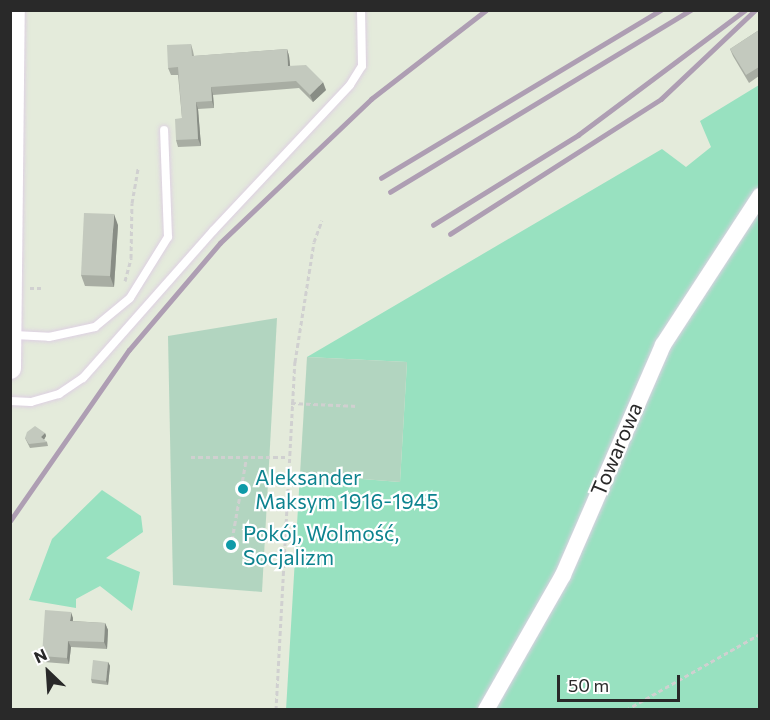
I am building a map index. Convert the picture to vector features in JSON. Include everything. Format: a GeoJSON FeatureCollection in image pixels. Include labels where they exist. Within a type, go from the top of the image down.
{"type":"FeatureCollection","features":[{"type":"Feature","properties":{"kind":"main road"},"geometry":{"type":"LineString","coordinates":[[10,368],[14,335],[14,10]]}},
{"type":"Feature","properties":{"kind":"street","name":"Towarowa"},"geometry":{"type":"LineString","coordinates":[[486,710],[563,575],[663,345],[759,196]]}},
{"type":"Feature","properties":{"kind":"lane"},"geometry":{"type":"LineString","coordinates":[[10,401],[31,402],[59,394],[83,378],[213,231],[343,93],[362,66],[361,10]]}},
{"type":"Feature","properties":{"kind":"lane"},"geometry":{"type":"LineString","coordinates":[[14,335],[49,338],[95,327],[126,301],[168,237],[164,130]]}},
{"type":"Feature","properties":{"kind":"path"},"geometry":{"type":"LineString","coordinates":[[126,301],[125,278],[131,258],[132,203],[138,168]]}},
{"type":"Feature","properties":{"kind":"path"},"geometry":{"type":"LineString","coordinates":[[276,710],[291,404],[314,242],[322,220]]}},
{"type":"Feature","properties":{"kind":"path"},"geometry":{"type":"LineString","coordinates":[[26,288],[41,288]]}},
{"type":"Feature","properties":{"kind":"path"},"geometry":{"type":"LineString","coordinates":[[291,404],[358,406]]}},
{"type":"Feature","properties":{"kind":"path"},"geometry":{"type":"LineString","coordinates":[[232,540],[247,455]]}},
{"type":"Feature","properties":{"kind":"path"},"geometry":{"type":"LineString","coordinates":[[191,457],[288,456]]}},
{"type":"Feature","properties":{"kind":"path"},"geometry":{"type":"LineString","coordinates":[[627,710],[759,634]]}},
{"type":"Feature","properties":{"kind":"green space"},"geometry":{"type":"Polygon","coordinates":[[[759,85],[759,709],[286,710],[300,474],[400,482],[407,362],[307,357],[662,149],[686,167],[711,147],[700,121],[759,85]]]}},
{"type":"Feature","properties":{"kind":"green space"},"geometry":{"type":"Polygon","coordinates":[[[277,318],[262,592],[173,585],[168,336],[277,318]]]}},
{"type":"Feature","properties":{"kind":"green space"},"geometry":{"type":"Polygon","coordinates":[[[307,357],[407,362],[400,482],[300,474],[307,357]]]}},
{"type":"Feature","properties":{"kind":"green space"},"geometry":{"type":"Polygon","coordinates":[[[102,490],[141,516],[143,532],[106,558],[140,572],[132,611],[100,586],[76,599],[76,608],[29,600],[52,539],[102,490]]]}},
{"type":"Feature","properties":{"kind":"building"},"geometry":{"type":"Polygon","coordinates":[[[759,30],[759,67],[746,75],[730,49],[759,30]]]}},
{"type":"Feature","properties":{"kind":"building"},"geometry":{"type":"Polygon","coordinates":[[[191,44],[192,56],[287,49],[288,66],[306,65],[323,82],[310,95],[296,81],[211,87],[212,101],[196,102],[198,139],[176,140],[175,119],[182,118],[178,67],[168,68],[167,45],[191,44]]]}},
{"type":"Feature","properties":{"kind":"building"},"geometry":{"type":"Polygon","coordinates":[[[84,213],[114,214],[110,276],[81,275],[84,213]]]}},
{"type":"Feature","properties":{"kind":"building"},"geometry":{"type":"Polygon","coordinates":[[[35,426],[45,433],[41,437],[47,442],[29,444],[25,438],[27,432],[35,426]]]}},
{"type":"Feature","properties":{"kind":"building"},"geometry":{"type":"Polygon","coordinates":[[[45,610],[71,612],[70,621],[105,623],[104,642],[68,641],[67,658],[42,656],[45,610]]]}},
{"type":"Feature","properties":{"kind":"building"},"geometry":{"type":"Polygon","coordinates":[[[93,660],[108,662],[106,681],[91,679],[93,660]]]}},
{"type":"Feature","properties":{"kind":"railway"},"geometry":{"type":"LineString","coordinates":[[10,521],[129,350],[220,243],[371,99],[486,10]]}},
{"type":"Feature","properties":{"kind":"railway"},"geometry":{"type":"LineString","coordinates":[[381,178],[661,10]]}},
{"type":"Feature","properties":{"kind":"railway"},"geometry":{"type":"LineString","coordinates":[[390,192],[691,10]]}},
{"type":"Feature","properties":{"kind":"railway"},"geometry":{"type":"LineString","coordinates":[[433,225],[578,135],[745,10]]}},
{"type":"Feature","properties":{"kind":"railway"},"geometry":{"type":"LineString","coordinates":[[450,234],[661,99],[755,10]]}},
{"type":"Feature","properties":{"kind":"place","name":"Aleksander Maksym 1916-1945"},"geometry":{"type":"Point","coordinates":[243,489]}},
{"type":"Feature","properties":{"kind":"place","name":"Pokój, Wolmość, Socjalizm"},"geometry":{"type":"Point","coordinates":[231,545]}}]}
